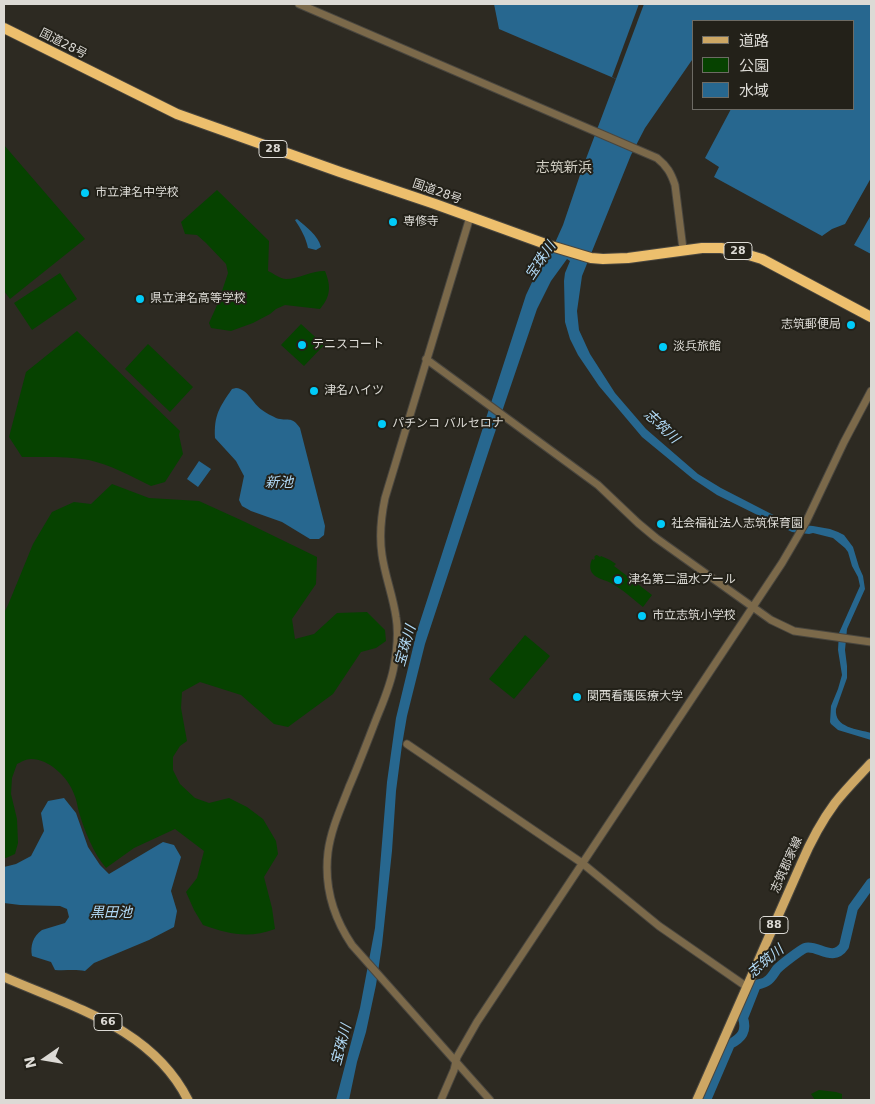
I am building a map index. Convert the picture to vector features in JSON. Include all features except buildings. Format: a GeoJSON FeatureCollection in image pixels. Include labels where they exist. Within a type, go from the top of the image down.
{"type":"FeatureCollection","features":[{"type":"Feature","properties":{"kind":"highway","name":"国道28号"},"geometry":{"type":"LineString","coordinates":[[4,28],[177,114],[552,246],[591,258],[620,259],[702,248],[720,248],[740,252],[784,270],[871,317]]}},
{"type":"Feature","properties":{"kind":"main road","name":"志筑郡家線"},"geometry":{"type":"LineString","coordinates":[[697,1100],[817,831],[834,804],[871,763]]}},
{"type":"Feature","properties":{"kind":"main road","name":"66"},"geometry":{"type":"LineString","coordinates":[[4,977],[112,1024],[132,1037],[164,1064],[188,1100]]}},
{"type":"Feature","properties":{"kind":"street"},"geometry":{"type":"LineString","coordinates":[[299,4],[657,158],[670,170],[675,185],[683,250]]}},
{"type":"Feature","properties":{"kind":"street"},"geometry":{"type":"LineString","coordinates":[[470,216],[388,485],[381,519],[380,538],[394,607],[398,643],[386,695],[336,821],[328,852],[328,882],[333,909],[344,934],[352,945],[490,1100]]}},
{"type":"Feature","properties":{"kind":"street"},"geometry":{"type":"LineString","coordinates":[[426,359],[598,485],[656,538],[771,620],[794,631],[871,642]]}},
{"type":"Feature","properties":{"kind":"street"},"geometry":{"type":"LineString","coordinates":[[442,1100],[464,1044],[478,1020],[753,608],[806,522],[844,442],[871,391]]}},
{"type":"Feature","properties":{"kind":"street"},"geometry":{"type":"LineString","coordinates":[[407,744],[582,863],[659,926],[747,987]]}},
{"type":"Feature","properties":{"kind":"green space"},"geometry":{"type":"Polygon","coordinates":[[[4,145],[85,239],[10,299],[4,291],[4,145]]]}},
{"type":"Feature","properties":{"kind":"green space"},"geometry":{"type":"Polygon","coordinates":[[[217,190],[269,241],[268,271],[286,279],[325,271],[329,291],[320,309],[285,305],[253,323],[231,331],[211,328],[209,323],[228,273],[226,264],[197,235],[185,234],[181,222],[217,190]]]}},
{"type":"Feature","properties":{"kind":"green space"},"geometry":{"type":"Polygon","coordinates":[[[60,273],[77,299],[32,330],[14,303],[60,273]]]}},
{"type":"Feature","properties":{"kind":"green space","name":"テニスコート"},"geometry":{"type":"Polygon","coordinates":[[[301,324],[324,345],[304,366],[281,345],[301,324]]]}},
{"type":"Feature","properties":{"kind":"green space"},"geometry":{"type":"Polygon","coordinates":[[[77,331],[180,431],[179,435],[183,454],[165,482],[151,486],[113,468],[89,460],[64,457],[22,457],[9,437],[26,372],[77,331]]]}},
{"type":"Feature","properties":{"kind":"green space"},"geometry":{"type":"Polygon","coordinates":[[[148,344],[193,387],[170,412],[125,369],[148,344]]]}},
{"type":"Feature","properties":{"kind":"green space"},"geometry":{"type":"Polygon","coordinates":[[[112,484],[149,498],[199,501],[317,557],[316,584],[292,619],[295,639],[314,634],[337,613],[367,612],[385,630],[386,641],[376,648],[361,652],[333,694],[288,727],[274,724],[241,695],[200,682],[182,692],[181,708],[187,741],[180,746],[173,757],[173,770],[180,784],[195,798],[209,803],[229,798],[247,807],[263,819],[276,841],[278,854],[264,877],[275,929],[247,935],[221,931],[203,925],[186,892],[197,878],[204,851],[175,829],[134,848],[106,868],[90,842],[75,796],[67,781],[57,770],[38,760],[31,759],[17,764],[12,778],[11,794],[17,819],[18,843],[15,854],[4,858],[4,613],[33,544],[52,512],[74,502],[91,504],[112,484]]]}},
{"type":"Feature","properties":{"kind":"green space","name":"津名第二温水プール"},"geometry":{"type":"Polygon","coordinates":[[[596,555],[616,564],[614,566],[652,595],[643,607],[615,585],[593,574],[590,565],[596,555]]]}},
{"type":"Feature","properties":{"kind":"green space"},"geometry":{"type":"Polygon","coordinates":[[[525,635],[550,656],[514,699],[489,679],[525,635]]]}},
{"type":"Feature","properties":{"kind":"green space"},"geometry":{"type":"Polygon","coordinates":[[[819,1090],[842,1094],[842,1100],[815,1100],[811,1094],[819,1090]]]}},
{"type":"Feature","properties":{"kind":"water"},"geometry":{"type":"Polygon","coordinates":[[[494,4],[871,4],[871,178],[845,224],[832,229],[822,236],[714,177],[719,167],[705,158],[730,110],[855,110],[855,20],[692,20],[692,60],[645,128],[631,155],[582,276],[577,311],[579,330],[590,354],[615,393],[646,429],[698,474],[791,524],[813,526],[838,532],[844,535],[853,547],[863,576],[865,589],[847,629],[845,650],[847,678],[836,709],[836,715],[848,727],[871,733],[871,740],[838,730],[830,722],[831,706],[842,675],[838,650],[839,633],[860,586],[848,552],[833,538],[813,533],[792,532],[717,495],[693,479],[642,437],[599,386],[578,355],[570,339],[565,322],[564,281],[570,261],[567,259],[551,281],[537,309],[425,644],[407,716],[402,745],[382,945],[376,985],[349,1100],[336,1100],[360,1008],[375,928],[387,782],[396,718],[417,631],[526,295],[534,278],[550,254],[563,225],[616,79],[499,29],[494,4]]]}},
{"type":"Feature","properties":{"kind":"water"},"geometry":{"type":"Polygon","coordinates":[[[871,215],[871,254],[854,245],[871,215]]]}},
{"type":"Feature","properties":{"kind":"water"},"geometry":{"type":"Polygon","coordinates":[[[297,219],[314,235],[321,247],[316,250],[308,248],[295,220],[297,219]]]}},
{"type":"Feature","properties":{"kind":"water","name":"新池"},"geometry":{"type":"Polygon","coordinates":[[[236,388],[244,391],[265,412],[276,418],[292,420],[300,428],[325,526],[324,535],[319,539],[310,539],[282,522],[242,506],[239,500],[244,476],[236,461],[215,438],[215,423],[218,412],[232,389],[236,388]]]}},
{"type":"Feature","properties":{"kind":"water"},"geometry":{"type":"Polygon","coordinates":[[[199,461],[211,469],[198,487],[187,479],[199,461]]]}},
{"type":"Feature","properties":{"kind":"water","name":"黒田池"},"geometry":{"type":"Polygon","coordinates":[[[64,798],[76,813],[88,847],[100,865],[109,874],[163,842],[174,845],[181,857],[171,891],[177,911],[174,927],[149,940],[94,963],[85,971],[55,970],[51,962],[32,956],[31,949],[36,935],[42,930],[65,923],[69,917],[67,909],[60,906],[4,903],[4,867],[16,864],[31,856],[44,831],[41,813],[48,801],[64,798]]]}},
{"type":"Feature","properties":{"kind":"pier"},"geometry":{"type":"Polygon","coordinates":[[[639,4],[644,4],[616,79],[612,77],[639,4]]]}},
{"type":"Feature","properties":{"kind":"waterway","name":"志筑川"},"geometry":{"type":"LineString","coordinates":[[706,1100],[730,1044],[738,1039],[744,1030],[743,1018],[756,985],[768,980],[779,967],[805,948],[810,947],[830,953],[840,951],[844,946],[853,908],[871,883]]}},
{"type":"Feature","properties":{"kind":"place","name":"市立津名中学校"},"geometry":{"type":"Point","coordinates":[85,193]}},
{"type":"Feature","properties":{"kind":"place","name":"専修寺"},"geometry":{"type":"Point","coordinates":[393,222]}},
{"type":"Feature","properties":{"kind":"place","name":"県立津名高等学校"},"geometry":{"type":"Point","coordinates":[140,299]}},
{"type":"Feature","properties":{"kind":"place","name":"志筑郵便局"},"geometry":{"type":"Point","coordinates":[851,325]}},
{"type":"Feature","properties":{"kind":"place","name":"テニスコート"},"geometry":{"type":"Point","coordinates":[302,345]}},
{"type":"Feature","properties":{"kind":"place","name":"淡兵旅館"},"geometry":{"type":"Point","coordinates":[663,347]}},
{"type":"Feature","properties":{"kind":"place","name":"津名ハイツ"},"geometry":{"type":"Point","coordinates":[314,391]}},
{"type":"Feature","properties":{"kind":"place","name":"パチンコ バルセロナ"},"geometry":{"type":"Point","coordinates":[382,424]}},
{"type":"Feature","properties":{"kind":"place","name":"社会福祉法人志筑保育園"},"geometry":{"type":"Point","coordinates":[661,524]}},
{"type":"Feature","properties":{"kind":"place","name":"津名第二温水プール"},"geometry":{"type":"Point","coordinates":[618,580]}},
{"type":"Feature","properties":{"kind":"place","name":"市立志筑小学校"},"geometry":{"type":"Point","coordinates":[642,616]}},
{"type":"Feature","properties":{"kind":"place","name":"関西看護医療大学"},"geometry":{"type":"Point","coordinates":[577,697]}},
{"type":"Feature","properties":{"kind":"district","name":"志筑新浜"},"geometry":{"type":"Point","coordinates":[564,168]}},
{"type":"Feature","properties":{"kind":"water label","name":"宝珠川"},"geometry":{"type":"Point","coordinates":[541,261]}},
{"type":"Feature","properties":{"kind":"water label","name":"宝珠川"},"geometry":{"type":"Point","coordinates":[406,646]}},
{"type":"Feature","properties":{"kind":"water label","name":"宝珠川"},"geometry":{"type":"Point","coordinates":[342,1045]}}]}
